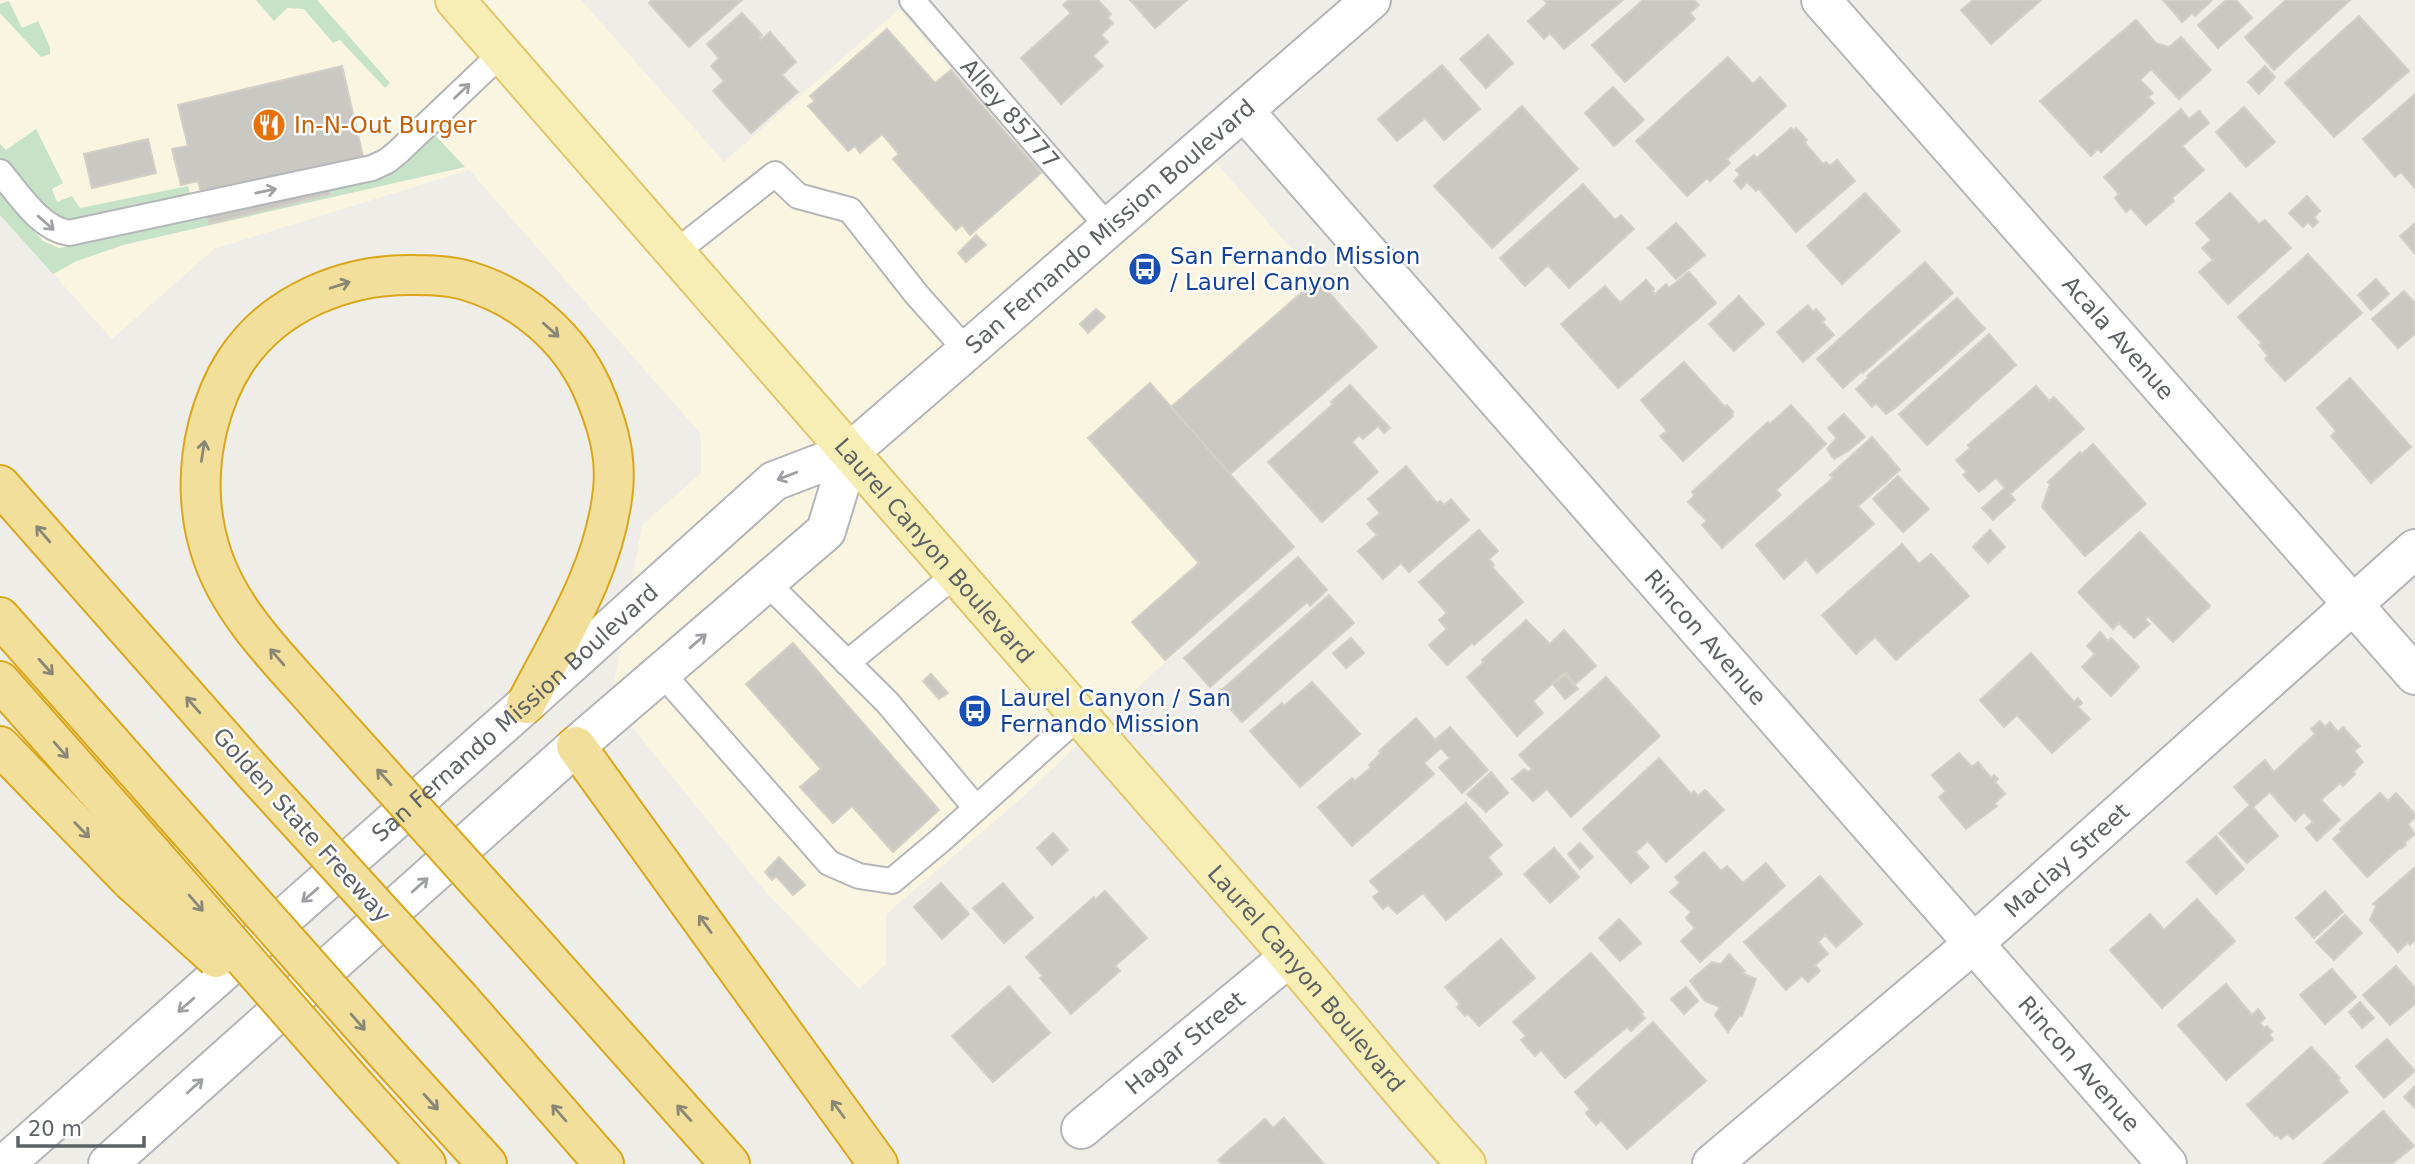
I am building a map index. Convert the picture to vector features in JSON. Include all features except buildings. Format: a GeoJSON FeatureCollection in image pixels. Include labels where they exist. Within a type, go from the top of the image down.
{"type":"FeatureCollection","features":[{"type":"Feature","properties":{"kind":"highway"},"geometry":{"type":"LineString","coordinates":[[526,704],[592,579],[607,531],[614,488],[612,451],[602,412],[584,371],[560,338],[531,312],[501,293],[467,280],[435,275],[397,274],[362,278],[323,290],[291,307],[263,329],[235,361],[216,397],[204,440],[199,477],[203,520],[213,559],[230,596],[258,635],[322,708],[730,1164]]}},
{"type":"Feature","properties":{"kind":"highway","name":"Golden State Freeway"},"geometry":{"type":"LineString","coordinates":[[0,485],[255,774],[461,1000],[604,1164]]}},
{"type":"Feature","properties":{"kind":"highway"},"geometry":{"type":"LineString","coordinates":[[0,617],[487,1164]]}},
{"type":"Feature","properties":{"kind":"highway"},"geometry":{"type":"LineString","coordinates":[[0,681],[141,867]]}},
{"type":"Feature","properties":{"kind":"highway"},"geometry":{"type":"LineString","coordinates":[[0,746],[141,867],[352,1082],[426,1164]]}},
{"type":"Feature","properties":{"kind":"highway"},"geometry":{"type":"LineString","coordinates":[[576,746],[878,1164]]}},
{"type":"Feature","properties":{"kind":"main road","name":"Laurel Canyon Boulevard"},"geometry":{"type":"LineString","coordinates":[[455,0],[1289,957],[1466,1164]]}},
{"type":"Feature","properties":{"kind":"street","name":"San Fernando Mission Boulevard"},"geometry":{"type":"LineString","coordinates":[[5,1164],[774,481],[850,452],[1371,0]]}},
{"type":"Feature","properties":{"kind":"street","name":"Acala Avenue"},"geometry":{"type":"LineString","coordinates":[[1821,0],[2415,675]]}},
{"type":"Feature","properties":{"kind":"street","name":"Rincon Avenue"},"geometry":{"type":"LineString","coordinates":[[1244,111],[2167,1164]]}},
{"type":"Feature","properties":{"kind":"street"},"geometry":{"type":"LineString","coordinates":[[108,1164],[576,746],[826,531],[850,452]]}},
{"type":"Feature","properties":{"kind":"street","name":"Maclay Street"},"geometry":{"type":"LineString","coordinates":[[1712,1164],[1973,944],[2415,549]]}},
{"type":"Feature","properties":{"kind":"street","name":"Hagar Street"},"geometry":{"type":"LineString","coordinates":[[1081,1129],[1289,957]]}},
{"type":"Feature","properties":{"kind":"lane","name":"Alley 85777"},"geometry":{"type":"LineString","coordinates":[[912,0],[1109,228]]}},
{"type":"Feature","properties":{"kind":"lane"},"geometry":{"type":"LineString","coordinates":[[0,172],[43,221],[56,231],[69,233],[372,167],[387,161],[398,152],[502,53]]}},
{"type":"Feature","properties":{"kind":"lane"},"geometry":{"type":"LineString","coordinates":[[676,252],[775,174],[798,196],[849,210],[917,295],[967,351]]}},
{"type":"Feature","properties":{"kind":"lane"},"geometry":{"type":"LineString","coordinates":[[847,663],[956,574]]}},
{"type":"Feature","properties":{"kind":"lane"},"geometry":{"type":"LineString","coordinates":[[766,582],[887,702],[976,808]]}},
{"type":"Feature","properties":{"kind":"lane"},"geometry":{"type":"LineString","coordinates":[[661,673],[829,863],[859,876],[892,881],[1078,717]]}},
{"type":"Feature","properties":{"kind":"shaded area"},"geometry":{"type":"Polygon","coordinates":[[[0,0],[581,0],[724,162],[899,9],[1095,234],[1216,163],[1377,347],[1230,474],[1294,547],[1151,675],[1025,795],[886,914],[886,964],[859,989],[764,890],[611,701],[642,525],[701,473],[701,434],[469,170],[214,249],[112,339],[0,215],[0,0]]]}},
{"type":"Feature","properties":{"kind":"green space"},"geometry":{"type":"Polygon","coordinates":[[[256,0],[317,0],[390,83],[385,88],[340,40],[333,43],[304,9],[287,8],[274,21],[256,0]]]}},
{"type":"Feature","properties":{"kind":"green space"},"geometry":{"type":"Polygon","coordinates":[[[9,1],[22,28],[38,21],[50,47],[50,54],[41,57],[0,13],[0,4],[9,1]]]}},
{"type":"Feature","properties":{"kind":"green space"},"geometry":{"type":"Polygon","coordinates":[[[36,129],[63,183],[52,189],[57,202],[72,196],[80,208],[188,186],[190,193],[71,220],[60,216],[32,194],[0,158],[0,144],[6,150],[36,129]]]}},
{"type":"Feature","properties":{"kind":"green space"},"geometry":{"type":"Polygon","coordinates":[[[434,134],[465,167],[123,245],[77,261],[53,274],[0,215],[0,193],[43,241],[59,248],[78,245],[332,184],[434,134]]]}},
{"type":"Feature","properties":{"kind":"place","name":"In-N-Out Burger"},"geometry":{"type":"Point","coordinates":[269,125]}},
{"type":"Feature","properties":{"kind":"place","name":"San Fernando Mission / Laurel Canyon"},"geometry":{"type":"Point","coordinates":[1145,269]}},
{"type":"Feature","properties":{"kind":"place","name":"Laurel Canyon / San Fernando Mission"},"geometry":{"type":"Point","coordinates":[975,711]}}]}
